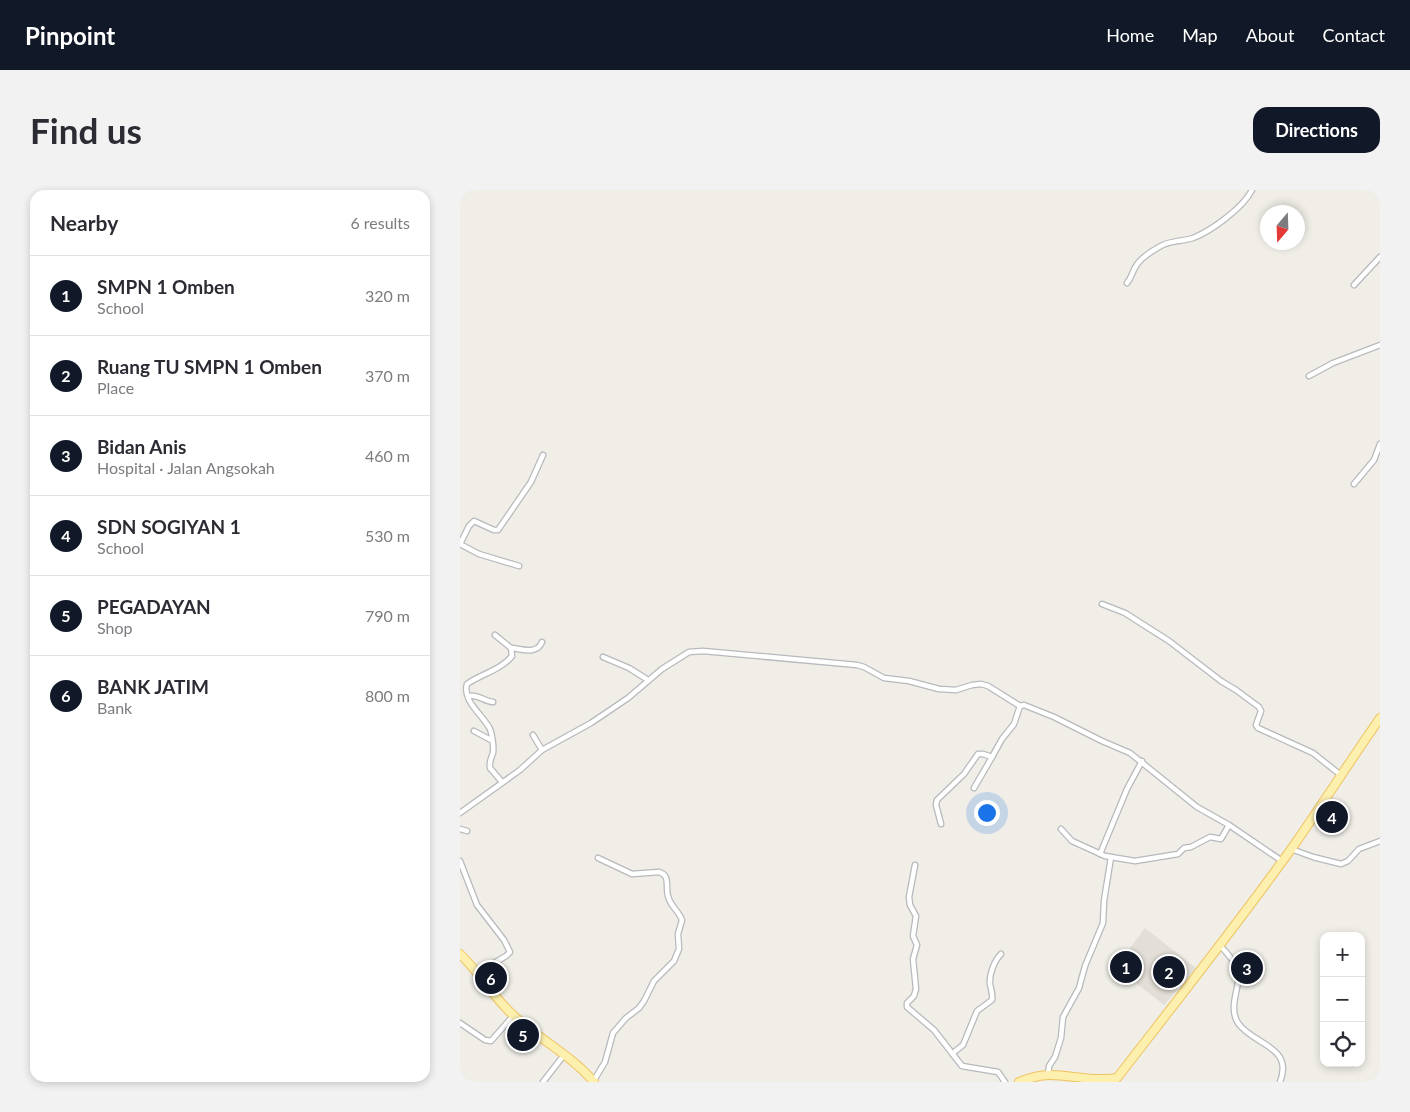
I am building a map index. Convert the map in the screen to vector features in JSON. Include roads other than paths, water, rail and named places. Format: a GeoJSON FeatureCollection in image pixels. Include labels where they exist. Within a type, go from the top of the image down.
{"type":"FeatureCollection","features":[{"type":"Feature","properties":{"kind":"main road"},"geometry":{"type":"LineString","coordinates":[[1019,1082],[1048,1075],[1075,1080],[1117,1080],[1291,849],[1380,718]]}},
{"type":"Feature","properties":{"kind":"main road"},"geometry":{"type":"LineString","coordinates":[[460,954],[513,1016],[579,1066],[594,1082]]}},
{"type":"Feature","properties":{"kind":"street"},"geometry":{"type":"LineString","coordinates":[[1127,283],[1132,278],[1137,264],[1154,251],[1169,242],[1202,234],[1245,201],[1252,190]]}},
{"type":"Feature","properties":{"kind":"street"},"geometry":{"type":"LineString","coordinates":[[1354,284],[1380,257]]}},
{"type":"Feature","properties":{"kind":"street"},"geometry":{"type":"LineString","coordinates":[[1309,376],[1380,345]]}},
{"type":"Feature","properties":{"kind":"street"},"geometry":{"type":"LineString","coordinates":[[1354,484],[1374,460],[1380,444]]}},
{"type":"Feature","properties":{"kind":"street"},"geometry":{"type":"LineString","coordinates":[[519,566],[479,554],[460,544],[474,521],[498,530],[531,482],[543,455]]}},
{"type":"Feature","properties":{"kind":"street"},"geometry":{"type":"LineString","coordinates":[[1102,604],[1125,613],[1169,641],[1220,682],[1259,707],[1261,711],[1256,724],[1258,728],[1313,753],[1342,776]]}},
{"type":"Feature","properties":{"kind":"street"},"geometry":{"type":"LineString","coordinates":[[495,635],[510,648],[535,651],[540,648],[542,642]]}},
{"type":"Feature","properties":{"kind":"street"},"geometry":{"type":"LineString","coordinates":[[502,782],[490,768],[493,750],[490,730],[474,708],[466,688],[467,684],[505,663],[512,656],[510,648]]}},
{"type":"Feature","properties":{"kind":"street"},"geometry":{"type":"LineString","coordinates":[[460,813],[520,770],[542,750],[591,724],[628,698],[648,680],[683,654],[703,651],[857,665],[889,680],[909,681],[952,691],[982,684],[988,686],[1020,706],[1026,705],[1130,753],[1188,801],[1229,825],[1282,861]]}},
{"type":"Feature","properties":{"kind":"street"},"geometry":{"type":"LineString","coordinates":[[603,657],[629,668],[648,680]]}},
{"type":"Feature","properties":{"kind":"street"},"geometry":{"type":"LineString","coordinates":[[469,696],[493,702]]}},
{"type":"Feature","properties":{"kind":"street"},"geometry":{"type":"LineString","coordinates":[[974,788],[1002,739],[1014,724],[1020,706]]}},
{"type":"Feature","properties":{"kind":"street"},"geometry":{"type":"LineString","coordinates":[[474,731],[491,740]]}},
{"type":"Feature","properties":{"kind":"street"},"geometry":{"type":"LineString","coordinates":[[533,735],[542,750]]}},
{"type":"Feature","properties":{"kind":"street"},"geometry":{"type":"LineString","coordinates":[[941,824],[936,805],[938,800],[964,774],[978,754],[992,757]]}},
{"type":"Feature","properties":{"kind":"street"},"geometry":{"type":"LineString","coordinates":[[1100,854],[1127,789],[1142,761]]}},
{"type":"Feature","properties":{"kind":"street"},"geometry":{"type":"LineString","coordinates":[[1061,829],[1072,841],[1100,854],[1111,858],[1142,861],[1178,854],[1183,849],[1208,838],[1220,838],[1229,825]]}},
{"type":"Feature","properties":{"kind":"street"},"geometry":{"type":"LineString","coordinates":[[460,829],[467,831]]}},
{"type":"Feature","properties":{"kind":"street"},"geometry":{"type":"LineString","coordinates":[[1291,849],[1341,864],[1348,861],[1359,849],[1380,841]]}},
{"type":"Feature","properties":{"kind":"street"},"geometry":{"type":"LineString","coordinates":[[594,1082],[605,1062],[613,1033],[626,1018],[639,1008],[654,981],[674,961],[679,949],[678,938],[682,920],[669,902],[667,880],[663,873],[632,874],[598,858]]}},
{"type":"Feature","properties":{"kind":"street"},"geometry":{"type":"LineString","coordinates":[[1048,1075],[1049,1066],[1055,1057],[1062,1038],[1063,1017],[1079,988],[1085,966],[1103,923],[1104,901],[1111,858]]}},
{"type":"Feature","properties":{"kind":"street"},"geometry":{"type":"LineString","coordinates":[[460,862],[478,905],[504,940],[510,952],[477,973]]}},
{"type":"Feature","properties":{"kind":"street"},"geometry":{"type":"LineString","coordinates":[[915,865],[909,897],[910,905],[916,916],[913,936],[917,946],[913,960],[916,989],[914,996],[907,1003],[907,1007],[934,1030],[954,1053],[962,1066],[998,1072],[1004,1082]]}},
{"type":"Feature","properties":{"kind":"street"},"geometry":{"type":"LineString","coordinates":[[1220,945],[1236,966],[1238,972],[1235,994],[1236,1020],[1245,1032],[1268,1045],[1281,1060],[1283,1071],[1280,1082]]}},
{"type":"Feature","properties":{"kind":"street"},"geometry":{"type":"LineString","coordinates":[[954,1053],[965,1041],[976,1013],[992,1000],[990,976],[1001,954]]}},
{"type":"Feature","properties":{"kind":"street"},"geometry":{"type":"LineString","coordinates":[[460,1024],[485,1040],[490,1041],[513,1016]]}},
{"type":"Feature","properties":{"kind":"street"},"geometry":{"type":"LineString","coordinates":[[544,1082],[564,1055]]}},
{"type":"Feature","properties":{"kind":"place","name":"SDN SOGIYAN 1"},"geometry":{"type":"Point","coordinates":[1332,817]}},
{"type":"Feature","properties":{"kind":"place","name":"SMPN 1 Omben"},"geometry":{"type":"Point","coordinates":[1126,967]}},
{"type":"Feature","properties":{"kind":"place","name":"Bidan Anis"},"geometry":{"type":"Point","coordinates":[1247,968]}},
{"type":"Feature","properties":{"kind":"place","name":"Ruang TU SMPN 1 Omben"},"geometry":{"type":"Point","coordinates":[1169,972]}},
{"type":"Feature","properties":{"kind":"place","name":"BANK JATIM"},"geometry":{"type":"Point","coordinates":[491,978]}},
{"type":"Feature","properties":{"kind":"place","name":"PEGADAYAN"},"geometry":{"type":"Point","coordinates":[523,1035]}}]}
